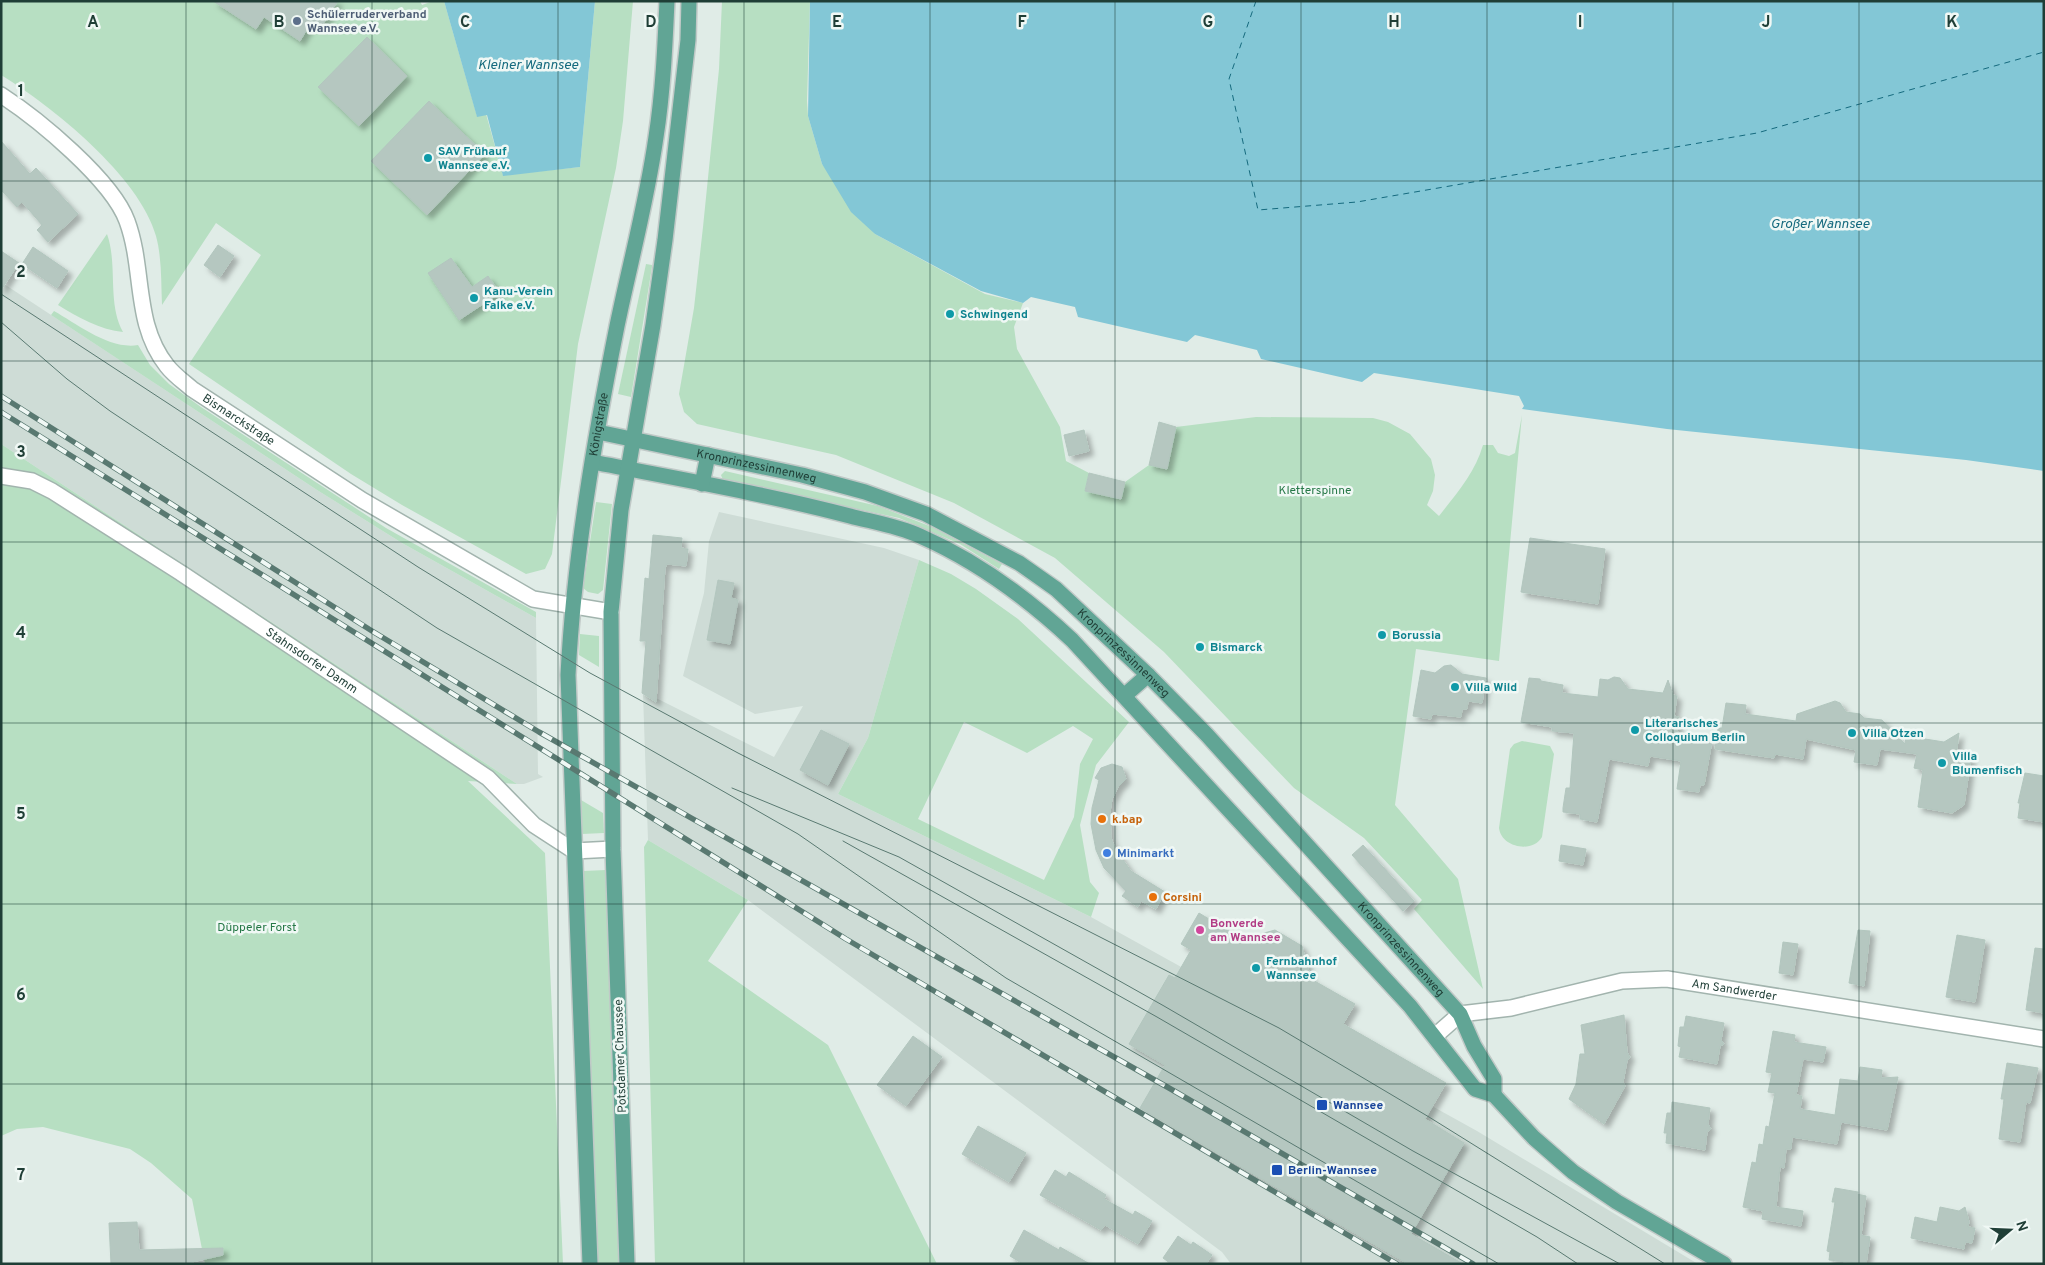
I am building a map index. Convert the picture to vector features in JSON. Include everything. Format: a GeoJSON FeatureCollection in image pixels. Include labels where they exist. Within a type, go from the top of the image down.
{"type":"FeatureCollection","features":[{"type":"Feature","properties":{"kind":"main road","name":"Königstraße"},"geometry":{"type":"LineString","coordinates":[[574,851],[568,675],[572,607],[598,432],[614,342],[638,236],[656,137],[667,1]]}},
{"type":"Feature","properties":{"kind":"main road"},"geometry":{"type":"LineString","coordinates":[[613,849],[611,612],[617,543],[665,240],[688,40],[688,1]]}},
{"type":"Feature","properties":{"kind":"main road","name":"Kronprinzessinnenweg"},"geometry":{"type":"LineString","coordinates":[[598,432],[802,475],[865,492],[926,514],[972,536],[1019,562],[1056,590],[1148,675],[1206,735],[1460,1014],[1474,1046],[1494,1079],[1494,1095]]}},
{"type":"Feature","properties":{"kind":"main road"},"geometry":{"type":"LineString","coordinates":[[702,484],[708,455]]}},
{"type":"Feature","properties":{"kind":"main road"},"geometry":{"type":"LineString","coordinates":[[594,462],[822,509],[917,535],[963,556],[1039,609],[1072,640],[1124,696],[1434,1036],[1475,1089],[1494,1095],[1534,1138],[1573,1172],[1617,1202],[1724,1264]]}},
{"type":"Feature","properties":{"kind":"main road"},"geometry":{"type":"LineString","coordinates":[[1124,696],[1148,675]]}},
{"type":"Feature","properties":{"kind":"main road","name":"Potsdamer Chaussee"},"geometry":{"type":"LineString","coordinates":[[613,849],[627,1264]]}},
{"type":"Feature","properties":{"kind":"main road"},"geometry":{"type":"LineString","coordinates":[[574,851],[590,1264]]}},
{"type":"Feature","properties":{"kind":"street","name":"Bismarckstraße"},"geometry":{"type":"LineString","coordinates":[[1,95],[49,130],[115,199],[126,219],[134,242],[141,307],[147,333],[168,368],[192,389],[362,500],[533,599],[611,612]]}},
{"type":"Feature","properties":{"kind":"street","name":"Stahnsdorfer Damm"},"geometry":{"type":"LineString","coordinates":[[1,476],[32,481],[52,491],[181,573],[488,778],[534,825],[574,851]]}},
{"type":"Feature","properties":{"kind":"street"},"geometry":{"type":"LineString","coordinates":[[574,851],[613,849]]}},
{"type":"Feature","properties":{"kind":"street","name":"Am Sandwerder"},"geometry":{"type":"LineString","coordinates":[[1460,1014],[1511,1008],[1622,981],[1667,979],[2044,1039]]}},
{"type":"Feature","properties":{"kind":"street"},"geometry":{"type":"LineString","coordinates":[[1434,1036],[1460,1014]]}},
{"type":"Feature","properties":{"kind":"shaded area"},"geometry":{"type":"Polygon","coordinates":[[[1,282],[317,490],[402,543],[536,618],[538,774],[543,777],[524,784],[517,784],[1,444],[1,282]]]}},
{"type":"Feature","properties":{"kind":"shaded area"},"geometry":{"type":"Polygon","coordinates":[[[719,512],[884,548],[919,560],[868,738],[838,794],[1091,917],[1477,1131],[1698,1264],[1231,1264],[1222,1252],[748,900],[648,840],[643,694],[655,702],[656,698],[774,757],[803,706],[755,714],[683,676],[704,593],[709,541],[719,512]]]}},
{"type":"Feature","properties":{"kind":"green space"},"geometry":{"type":"Polygon","coordinates":[[[1,1],[420,1],[422,5],[433,1],[444,1],[477,116],[486,114],[503,175],[580,167],[595,1],[633,1],[623,121],[616,168],[578,344],[552,554],[545,569],[526,574],[402,505],[351,474],[189,364],[261,255],[216,223],[162,305],[160,262],[156,236],[147,213],[132,190],[92,145],[22,88],[1,75],[1,1]]]}},
{"type":"Feature","properties":{"kind":"green space","name":"Kletterspinne"},"geometry":{"type":"Polygon","coordinates":[[[722,1],[810,1],[808,116],[822,164],[875,234],[985,294],[1023,303],[1014,327],[1017,349],[1060,427],[1066,461],[1089,473],[1085,491],[1120,499],[1125,482],[1149,465],[1167,469],[1176,427],[1256,417],[1373,418],[1388,422],[1410,434],[1431,459],[1435,475],[1433,491],[1427,505],[1439,516],[1470,474],[1483,445],[1493,445],[1498,453],[1509,456],[1515,453],[1522,415],[1499,661],[1416,649],[1395,805],[1458,879],[1483,989],[1414,909],[1422,900],[1364,838],[1294,788],[1164,652],[1055,558],[954,503],[836,455],[697,424],[684,412],[679,394],[694,308],[703,227],[719,69],[722,1]]]}},
{"type":"Feature","properties":{"kind":"green space"},"geometry":{"type":"Polygon","coordinates":[[[107,234],[112,258],[115,309],[123,332],[98,326],[58,305],[107,234]]]}},
{"type":"Feature","properties":{"kind":"green space"},"geometry":{"type":"Polygon","coordinates":[[[646,264],[652,265],[652,267],[631,397],[618,394],[646,264]]]}},
{"type":"Feature","properties":{"kind":"green space"},"geometry":{"type":"Polygon","coordinates":[[[54,311],[105,340],[127,346],[138,345],[150,365],[169,384],[201,407],[386,528],[536,612],[536,618],[402,543],[317,490],[51,315],[54,311]]]}},
{"type":"Feature","properties":{"kind":"green space","name":"Düppeler Forst"},"geometry":{"type":"Polygon","coordinates":[[[1,444],[517,784],[468,781],[545,853],[563,1264],[205,1264],[192,1199],[151,1163],[130,1149],[43,1127],[17,1129],[1,1136],[1,444]]]}},
{"type":"Feature","properties":{"kind":"green space"},"geometry":{"type":"Polygon","coordinates":[[[725,471],[878,506],[932,527],[1002,564],[999,569],[960,544],[899,518],[723,480],[721,475],[725,471]]]}},
{"type":"Feature","properties":{"kind":"green space"},"geometry":{"type":"Polygon","coordinates":[[[596,502],[612,504],[603,590],[598,594],[588,592],[583,588],[596,502]]]}},
{"type":"Feature","properties":{"kind":"green space"},"geometry":{"type":"Polygon","coordinates":[[[919,560],[951,574],[1018,619],[1129,722],[1096,765],[1080,825],[1090,882],[1099,893],[1091,917],[838,794],[868,738],[919,560]],[[964,722],[918,819],[1044,880],[1074,817],[1080,764],[1093,739],[1073,726],[1027,753],[964,722]]]}},
{"type":"Feature","properties":{"kind":"green space"},"geometry":{"type":"Polygon","coordinates":[[[580,634],[599,636],[599,667],[579,655],[580,634]]]}},
{"type":"Feature","properties":{"kind":"green space"},"geometry":{"type":"Polygon","coordinates":[[[1522,741],[1550,746],[1554,754],[1542,837],[1537,842],[1525,847],[1511,844],[1505,840],[1499,828],[1510,749],[1514,744],[1522,741]]]}},
{"type":"Feature","properties":{"kind":"green space"},"geometry":{"type":"Polygon","coordinates":[[[581,800],[603,813],[604,833],[582,834],[581,800]]]}},
{"type":"Feature","properties":{"kind":"green space"},"geometry":{"type":"Polygon","coordinates":[[[648,840],[748,900],[708,961],[828,1045],[937,1264],[655,1264],[644,847],[648,840]]]}},
{"type":"Feature","properties":{"kind":"green space"},"geometry":{"type":"Polygon","coordinates":[[[606,870],[619,1264],[597,1264],[583,871],[606,870]]]}},
{"type":"Feature","properties":{"kind":"water","name":"Kleiner Wannsee"},"geometry":{"type":"Polygon","coordinates":[[[444,1],[595,1],[580,167],[503,176],[487,115],[477,117],[444,1]]]}},
{"type":"Feature","properties":{"kind":"water","name":"Großer Wannsee"},"geometry":{"type":"Polygon","coordinates":[[[810,1],[2044,1],[2044,471],[1966,460],[1667,429],[1522,409],[1524,406],[1519,396],[1374,373],[1362,382],[1261,359],[1257,350],[1195,335],[1187,342],[1078,317],[1075,307],[1031,297],[1023,303],[981,291],[875,234],[851,212],[822,164],[808,116],[810,1]]]}},
{"type":"Feature","properties":{"kind":"building","name":"Schülerruderverband Wannsee e.V."},"geometry":{"type":"Polygon","coordinates":[[[213,1],[338,1],[321,27],[312,21],[300,41],[264,17],[256,29],[213,1]]]}},
{"type":"Feature","properties":{"kind":"building"},"geometry":{"type":"Polygon","coordinates":[[[367,37],[407,76],[359,126],[318,87],[367,37]]]}},
{"type":"Feature","properties":{"kind":"building","name":"SAV Frühauf Wannsee e.V."},"geometry":{"type":"Polygon","coordinates":[[[429,101],[485,154],[427,215],[371,161],[429,101]]]}},
{"type":"Feature","properties":{"kind":"building"},"geometry":{"type":"Polygon","coordinates":[[[1,141],[30,174],[36,168],[78,214],[48,242],[37,230],[42,225],[22,202],[17,207],[1,190],[1,141]]]}},
{"type":"Feature","properties":{"kind":"building"},"geometry":{"type":"Polygon","coordinates":[[[218,245],[234,256],[220,277],[204,265],[218,245]]]}},
{"type":"Feature","properties":{"kind":"building"},"geometry":{"type":"Polygon","coordinates":[[[33,247],[68,271],[57,288],[22,264],[33,247]]]}},
{"type":"Feature","properties":{"kind":"building"},"geometry":{"type":"Polygon","coordinates":[[[1,251],[19,263],[1,290],[1,251]]]}},
{"type":"Feature","properties":{"kind":"building"},"geometry":{"type":"Polygon","coordinates":[[[451,258],[472,287],[488,276],[500,293],[459,320],[428,273],[451,258]]]}},
{"type":"Feature","properties":{"kind":"building"},"geometry":{"type":"Polygon","coordinates":[[[1159,422],[1176,427],[1167,469],[1149,465],[1159,422]]]}},
{"type":"Feature","properties":{"kind":"building"},"geometry":{"type":"Polygon","coordinates":[[[1084,430],[1089,451],[1069,456],[1064,435],[1084,430]]]}},
{"type":"Feature","properties":{"kind":"building"},"geometry":{"type":"Polygon","coordinates":[[[1089,473],[1125,482],[1121,499],[1085,491],[1089,473]]]}},
{"type":"Feature","properties":{"kind":"building"},"geometry":{"type":"Polygon","coordinates":[[[653,535],[682,538],[681,548],[688,549],[686,566],[667,564],[665,568],[656,702],[642,693],[646,641],[640,641],[645,578],[649,579],[653,535]]]}},
{"type":"Feature","properties":{"kind":"building"},"geometry":{"type":"Polygon","coordinates":[[[1530,538],[1605,549],[1598,604],[1521,592],[1530,538]]]}},
{"type":"Feature","properties":{"kind":"building"},"geometry":{"type":"Polygon","coordinates":[[[718,580],[734,583],[731,598],[738,600],[730,644],[707,640],[718,580]]]}},
{"type":"Feature","properties":{"kind":"building","name":"Villa Wild"},"geometry":{"type":"Polygon","coordinates":[[[1451,665],[1462,674],[1486,678],[1482,703],[1468,701],[1467,709],[1462,709],[1461,717],[1432,714],[1431,719],[1413,716],[1421,670],[1435,673],[1444,666],[1451,665]]]}},
{"type":"Feature","properties":{"kind":"building"},"geometry":{"type":"Polygon","coordinates":[[[1614,677],[1620,678],[1628,689],[1663,693],[1668,680],[1673,695],[1677,696],[1674,716],[1679,717],[1677,732],[1712,741],[1704,785],[1700,785],[1699,792],[1677,789],[1681,761],[1650,756],[1648,766],[1609,759],[1597,822],[1580,819],[1580,814],[1563,812],[1566,788],[1570,788],[1574,733],[1552,731],[1552,727],[1521,722],[1529,678],[1563,685],[1562,693],[1598,697],[1600,679],[1608,680],[1614,677]]]}},
{"type":"Feature","properties":{"kind":"building"},"geometry":{"type":"Polygon","coordinates":[[[1835,701],[1840,703],[1846,712],[1860,714],[1864,718],[1882,720],[1905,744],[1906,736],[1944,742],[1959,733],[1956,756],[1971,758],[1964,805],[1952,813],[1918,807],[1923,770],[1914,768],[1917,754],[1880,749],[1877,765],[1854,762],[1856,750],[1806,739],[1803,759],[1775,754],[1774,758],[1715,749],[1718,728],[1722,728],[1726,703],[1746,705],[1745,714],[1796,721],[1797,714],[1835,701]]]}},
{"type":"Feature","properties":{"kind":"building"},"geometry":{"type":"Polygon","coordinates":[[[821,730],[849,744],[828,785],[800,770],[821,730]]]}},
{"type":"Feature","properties":{"kind":"building"},"geometry":{"type":"Polygon","coordinates":[[[1112,764],[1122,767],[1126,779],[1118,787],[1112,799],[1110,812],[1111,838],[1116,850],[1131,871],[1165,892],[1156,909],[1141,901],[1138,907],[1122,896],[1126,891],[1104,868],[1096,850],[1091,824],[1092,808],[1099,780],[1095,778],[1101,768],[1112,764]]]}},
{"type":"Feature","properties":{"kind":"building"},"geometry":{"type":"Polygon","coordinates":[[[2025,773],[2044,776],[2044,822],[2018,818],[2020,803],[2018,803],[2025,773]]]}},
{"type":"Feature","properties":{"kind":"building"},"geometry":{"type":"Polygon","coordinates":[[[1363,845],[1414,901],[1403,911],[1352,855],[1363,845]]]}},
{"type":"Feature","properties":{"kind":"building"},"geometry":{"type":"Polygon","coordinates":[[[1561,845],[1586,849],[1583,865],[1559,861],[1561,845]]]}},
{"type":"Feature","properties":{"kind":"building"},"geometry":{"type":"Polygon","coordinates":[[[1199,913],[1242,939],[1275,930],[1302,946],[1311,979],[1355,1004],[1343,1024],[1446,1083],[1425,1119],[1464,1143],[1411,1234],[1463,1264],[1408,1264],[1140,1108],[1165,1065],[1129,1044],[1169,975],[1175,978],[1191,950],[1181,944],[1199,913]]]}},
{"type":"Feature","properties":{"kind":"building"},"geometry":{"type":"Polygon","coordinates":[[[1858,930],[1870,931],[1864,986],[1849,983],[1858,930]]]}},
{"type":"Feature","properties":{"kind":"building"},"geometry":{"type":"Polygon","coordinates":[[[1957,935],[1985,940],[1975,1002],[1946,997],[1957,935]]]}},
{"type":"Feature","properties":{"kind":"building"},"geometry":{"type":"Polygon","coordinates":[[[1783,942],[1798,944],[1793,975],[1779,973],[1783,942]]]}},
{"type":"Feature","properties":{"kind":"building"},"geometry":{"type":"Polygon","coordinates":[[[2035,948],[2044,949],[2044,1013],[2026,1010],[2035,948]]]}},
{"type":"Feature","properties":{"kind":"building"},"geometry":{"type":"Polygon","coordinates":[[[1624,1015],[1627,1052],[1630,1057],[1627,1061],[1623,1082],[1625,1086],[1604,1124],[1569,1099],[1576,1084],[1580,1054],[1585,1054],[1581,1025],[1624,1015]]]}},
{"type":"Feature","properties":{"kind":"building"},"geometry":{"type":"Polygon","coordinates":[[[1686,1016],[1724,1023],[1721,1040],[1724,1044],[1720,1046],[1717,1064],[1679,1057],[1681,1047],[1678,1046],[1680,1027],[1684,1027],[1686,1016]]]}},
{"type":"Feature","properties":{"kind":"building"},"geometry":{"type":"Polygon","coordinates":[[[1773,1031],[1795,1035],[1794,1042],[1826,1047],[1823,1062],[1803,1059],[1796,1095],[1802,1096],[1800,1109],[1835,1115],[1840,1079],[1858,1081],[1860,1067],[1882,1070],[1881,1078],[1898,1077],[1887,1130],[1841,1122],[1837,1144],[1792,1137],[1791,1149],[1786,1149],[1784,1168],[1780,1167],[1776,1207],[1803,1211],[1801,1226],[1762,1219],[1763,1211],[1743,1207],[1752,1162],[1756,1163],[1759,1144],[1763,1145],[1766,1126],[1769,1127],[1775,1093],[1768,1092],[1772,1073],[1766,1072],[1773,1031]]]}},
{"type":"Feature","properties":{"kind":"building"},"geometry":{"type":"Polygon","coordinates":[[[913,1036],[942,1057],[906,1106],[877,1085],[913,1036]]]}},
{"type":"Feature","properties":{"kind":"building"},"geometry":{"type":"Polygon","coordinates":[[[2007,1063],[2038,1068],[2030,1103],[2026,1102],[2020,1142],[1999,1139],[2004,1099],[2001,1099],[2007,1063]]]}},
{"type":"Feature","properties":{"kind":"building"},"geometry":{"type":"Polygon","coordinates":[[[1672,1102],[1710,1108],[1708,1124],[1711,1129],[1707,1132],[1705,1150],[1666,1143],[1667,1133],[1664,1133],[1667,1113],[1671,1113],[1672,1102]]]}},
{"type":"Feature","properties":{"kind":"building"},"geometry":{"type":"Polygon","coordinates":[[[978,1126],[1026,1153],[1009,1182],[962,1154],[978,1126]]]}},
{"type":"Feature","properties":{"kind":"building"},"geometry":{"type":"Polygon","coordinates":[[[1055,1170],[1066,1177],[1069,1172],[1106,1195],[1104,1199],[1133,1215],[1135,1211],[1152,1221],[1138,1244],[1105,1225],[1101,1230],[1040,1195],[1055,1170]]]}},
{"type":"Feature","properties":{"kind":"building"},"geometry":{"type":"Polygon","coordinates":[[[1835,1188],[1858,1192],[1857,1194],[1866,1196],[1861,1235],[1870,1237],[1866,1264],[1829,1260],[1830,1252],[1827,1251],[1835,1202],[1832,1202],[1835,1188]]]}},
{"type":"Feature","properties":{"kind":"building"},"geometry":{"type":"Polygon","coordinates":[[[1940,1207],[1959,1211],[1965,1207],[1969,1222],[1968,1227],[1975,1228],[1972,1243],[1965,1242],[1964,1249],[1911,1238],[1915,1217],[1937,1222],[1940,1207]]]}},
{"type":"Feature","properties":{"kind":"building"},"geometry":{"type":"Polygon","coordinates":[[[137,1222],[139,1250],[223,1248],[223,1255],[183,1264],[111,1264],[109,1223],[137,1222]]]}},
{"type":"Feature","properties":{"kind":"building"},"geometry":{"type":"Polygon","coordinates":[[[1024,1230],[1059,1250],[1060,1247],[1090,1264],[1023,1264],[1010,1256],[1024,1230]]]}},
{"type":"Feature","properties":{"kind":"building"},"geometry":{"type":"Polygon","coordinates":[[[1178,1236],[1191,1245],[1193,1242],[1212,1255],[1206,1264],[1171,1264],[1163,1258],[1178,1236]]]}},
{"type":"Feature","properties":{"kind":"ferry route"},"geometry":{"type":"LineString","coordinates":[[1256,1],[1229,79],[1258,210],[1357,202],[1757,133],[2044,52]]}},
{"type":"Feature","properties":{"kind":"tram line"},"geometry":{"type":"LineString","coordinates":[[1,294],[418,567],[590,673],[738,753],[1279,1028],[1429,1117],[1665,1264]]}},
{"type":"Feature","properties":{"kind":"tram line"},"geometry":{"type":"LineString","coordinates":[[1,322],[67,379],[110,411],[437,628],[798,834],[1006,978],[1499,1264]]}},
{"type":"Feature","properties":{"kind":"tram line"},"geometry":{"type":"LineString","coordinates":[[732,788],[899,857],[1164,1006],[1413,1151],[1620,1264]]}},
{"type":"Feature","properties":{"kind":"tram line"},"geometry":{"type":"LineString","coordinates":[[843,841],[1157,1017],[1537,1237],[1578,1264]]}},
{"type":"Feature","properties":{"kind":"railway"},"geometry":{"type":"LineString","coordinates":[[1,396],[372,631],[539,732],[1169,1088],[1473,1264]]}},
{"type":"Feature","properties":{"kind":"railway"},"geometry":{"type":"LineString","coordinates":[[1,412],[846,939],[1397,1264]]}},
{"type":"Feature","properties":{"kind":"place","name":"Schülerruderverband Wannsee e.V."},"geometry":{"type":"Point","coordinates":[297,21]}},
{"type":"Feature","properties":{"kind":"place","name":"SAV Frühauf Wannsee e.V."},"geometry":{"type":"Point","coordinates":[428,158]}},
{"type":"Feature","properties":{"kind":"place","name":"Kanu-Verein Falke e.V."},"geometry":{"type":"Point","coordinates":[474,298]}},
{"type":"Feature","properties":{"kind":"place","name":"Schwingend"},"geometry":{"type":"Point","coordinates":[950,314]}},
{"type":"Feature","properties":{"kind":"place","name":"Borussia"},"geometry":{"type":"Point","coordinates":[1382,635]}},
{"type":"Feature","properties":{"kind":"place","name":"Bismarck"},"geometry":{"type":"Point","coordinates":[1200,647]}},
{"type":"Feature","properties":{"kind":"place","name":"Villa Wild"},"geometry":{"type":"Point","coordinates":[1455,687]}},
{"type":"Feature","properties":{"kind":"place","name":"Literarisches Colloquium Berlin"},"geometry":{"type":"Point","coordinates":[1635,730]}},
{"type":"Feature","properties":{"kind":"place","name":"Villa Otzen"},"geometry":{"type":"Point","coordinates":[1852,733]}},
{"type":"Feature","properties":{"kind":"place","name":"Villa Blumenfisch"},"geometry":{"type":"Point","coordinates":[1942,763]}},
{"type":"Feature","properties":{"kind":"place","name":"k.bap"},"geometry":{"type":"Point","coordinates":[1102,819]}},
{"type":"Feature","properties":{"kind":"place","name":"Minimarkt"},"geometry":{"type":"Point","coordinates":[1107,853]}},
{"type":"Feature","properties":{"kind":"place","name":"Corsini"},"geometry":{"type":"Point","coordinates":[1153,897]}},
{"type":"Feature","properties":{"kind":"place","name":"Bonverde am Wannsee"},"geometry":{"type":"Point","coordinates":[1200,930]}},
{"type":"Feature","properties":{"kind":"place","name":"Fernbahnhof Wannsee"},"geometry":{"type":"Point","coordinates":[1256,968]}},
{"type":"Feature","properties":{"kind":"place","name":"Wannsee"},"geometry":{"type":"Point","coordinates":[1322,1105]}},
{"type":"Feature","properties":{"kind":"place","name":"Berlin-Wannsee"},"geometry":{"type":"Point","coordinates":[1277,1170]}}]}
